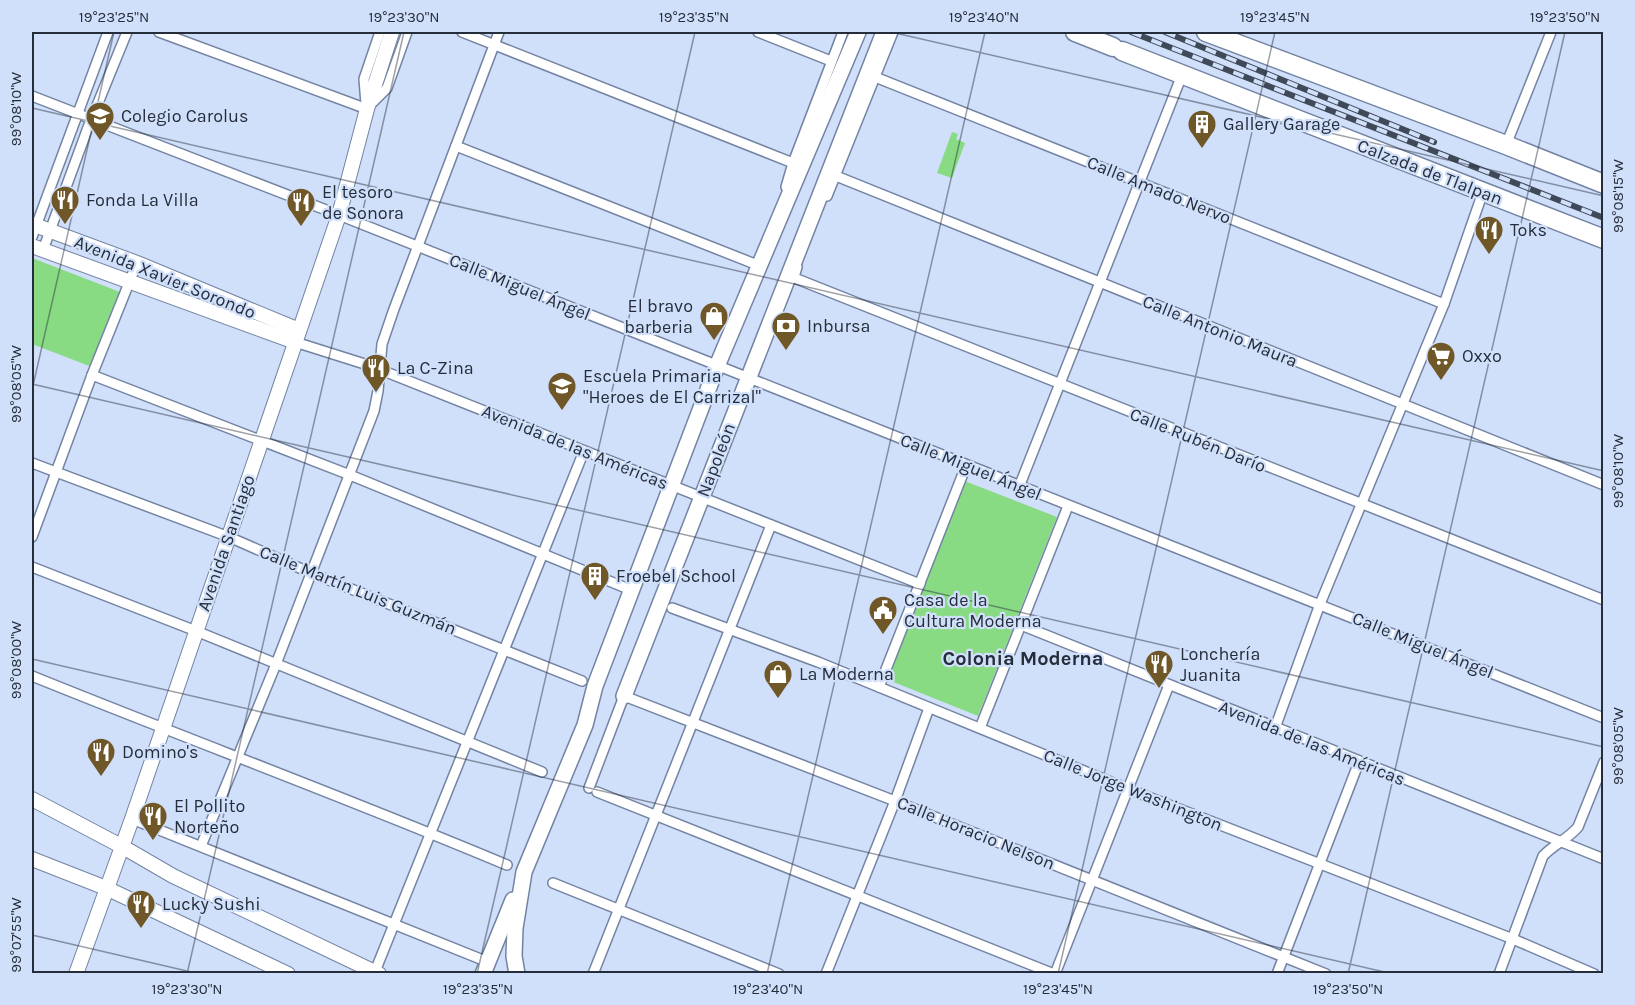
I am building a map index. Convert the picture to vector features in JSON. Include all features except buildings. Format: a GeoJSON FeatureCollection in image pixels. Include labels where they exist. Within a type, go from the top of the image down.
{"type":"FeatureCollection","features":[{"type":"Feature","properties":{"kind":"highway","name":"Calzada de Tlalpan"},"geometry":{"type":"LineString","coordinates":[[1075,32],[1604,239]]}},
{"type":"Feature","properties":{"kind":"highway"},"geometry":{"type":"LineString","coordinates":[[1206,32],[1604,184]]}},
{"type":"Feature","properties":{"kind":"main road","name":"Napoleón"},"geometry":{"type":"LineString","coordinates":[[517,974],[514,956],[515,928],[524,872],[585,724],[595,686],[717,366],[858,32]]}},
{"type":"Feature","properties":{"kind":"main road","name":"Napoleón"},"geometry":{"type":"LineString","coordinates":[[624,696],[884,32]]}},
{"type":"Feature","properties":{"kind":"main road"},"geometry":{"type":"LineString","coordinates":[[485,968],[524,872]]}},
{"type":"Feature","properties":{"kind":"street"},"geometry":{"type":"LineString","coordinates":[[33,229],[108,32]]}},
{"type":"Feature","properties":{"kind":"street"},"geometry":{"type":"LineString","coordinates":[[37,248],[50,231],[127,32]]}},
{"type":"Feature","properties":{"kind":"street"},"geometry":{"type":"LineString","coordinates":[[159,32],[367,109]]}},
{"type":"Feature","properties":{"kind":"street","name":"Avenida Santiago"},"geometry":{"type":"LineString","coordinates":[[367,109],[364,79],[380,32]]}},
{"type":"Feature","properties":{"kind":"street","name":"Avenida Santiago"},"geometry":{"type":"LineString","coordinates":[[76,974],[123,847],[339,215],[367,109],[392,32]]}},
{"type":"Feature","properties":{"kind":"street","name":"Avenida Santiago"},"geometry":{"type":"LineString","coordinates":[[367,109],[387,88],[407,32]]}},
{"type":"Feature","properties":{"kind":"street"},"geometry":{"type":"LineString","coordinates":[[462,32],[793,163]]}},
{"type":"Feature","properties":{"kind":"street"},"geometry":{"type":"LineString","coordinates":[[201,846],[276,664],[374,411],[382,344],[499,32]]}},
{"type":"Feature","properties":{"kind":"street"},"geometry":{"type":"LineString","coordinates":[[758,32],[831,61]]}},
{"type":"Feature","properties":{"kind":"street","name":"Napoleón"},"geometry":{"type":"LineString","coordinates":[[774,232],[793,163],[843,32]]}},
{"type":"Feature","properties":{"kind":"street"},"geometry":{"type":"LineString","coordinates":[[836,176],[893,32]]}},
{"type":"Feature","properties":{"kind":"street"},"geometry":{"type":"LineString","coordinates":[[1506,145],[1551,32]]}},
{"type":"Feature","properties":{"kind":"street"},"geometry":{"type":"LineString","coordinates":[[1019,487],[1182,75]]}},
{"type":"Feature","properties":{"kind":"street","name":"Calle Amado Nervo"},"geometry":{"type":"LineString","coordinates":[[875,77],[1444,304]]}},
{"type":"Feature","properties":{"kind":"street","name":"Calle Miguel Ángel"},"geometry":{"type":"LineString","coordinates":[[32,96],[339,215],[1604,718]]}},
{"type":"Feature","properties":{"kind":"street"},"geometry":{"type":"LineString","coordinates":[[456,146],[760,266]]}},
{"type":"Feature","properties":{"kind":"street","name":"Calle Rubén Darío"},"geometry":{"type":"LineString","coordinates":[[836,176],[794,277],[1604,600]]}},
{"type":"Feature","properties":{"kind":"street","name":"Calle Antonio Maura"},"geometry":{"type":"LineString","coordinates":[[836,176],[1604,485]]}},
{"type":"Feature","properties":{"kind":"street"},"geometry":{"type":"LineString","coordinates":[[1275,728],[1320,604],[1444,304],[1483,192]]}},
{"type":"Feature","properties":{"kind":"street","name":"Avenida Xavier Sorondo"},"geometry":{"type":"LineString","coordinates":[[33,229],[50,231],[137,263],[297,336]]}},
{"type":"Feature","properties":{"kind":"street","name":"Avenida Xavier Sorondo"},"geometry":{"type":"LineString","coordinates":[[37,248],[297,336]]}},
{"type":"Feature","properties":{"kind":"street"},"geometry":{"type":"LineString","coordinates":[[32,537],[92,375],[137,263]]}},
{"type":"Feature","properties":{"kind":"street","name":"Avenida de las Américas"},"geometry":{"type":"LineString","coordinates":[[297,336],[920,584]]}},
{"type":"Feature","properties":{"kind":"street"},"geometry":{"type":"LineString","coordinates":[[92,375],[350,475],[631,590]]}},
{"type":"Feature","properties":{"kind":"street"},"geometry":{"type":"LineString","coordinates":[[32,800],[123,847],[172,876],[376,973],[429,832],[584,451]]}},
{"type":"Feature","properties":{"kind":"street","name":"Calle Martín Luis Guzmán"},"geometry":{"type":"LineString","coordinates":[[32,463],[229,537],[311,573],[582,681]]}},
{"type":"Feature","properties":{"kind":"street"},"geometry":{"type":"LineString","coordinates":[[879,687],[966,466]]}},
{"type":"Feature","properties":{"kind":"street"},"geometry":{"type":"LineString","coordinates":[[980,728],[1068,506]]}},
{"type":"Feature","properties":{"kind":"street"},"geometry":{"type":"LineString","coordinates":[[593,974],[771,525]]}},
{"type":"Feature","properties":{"kind":"street"},"geometry":{"type":"LineString","coordinates":[[32,567],[542,772]]}},
{"type":"Feature","properties":{"kind":"street","name":"Calle Jorge Washington"},"geometry":{"type":"LineString","coordinates":[[672,608],[818,662],[1128,789],[1513,939],[1594,974]]}},
{"type":"Feature","properties":{"kind":"street","name":"Avenida de las Américas"},"geometry":{"type":"LineString","coordinates":[[1021,625],[1604,859]]}},
{"type":"Feature","properties":{"kind":"street"},"geometry":{"type":"LineString","coordinates":[[32,676],[163,730],[429,832],[507,865]]}},
{"type":"Feature","properties":{"kind":"street"},"geometry":{"type":"LineString","coordinates":[[656,815],[1055,974],[1169,685]]}},
{"type":"Feature","properties":{"kind":"street","name":"Napoleón"},"geometry":{"type":"LineString","coordinates":[[624,696],[593,790],[656,815]]}},
{"type":"Feature","properties":{"kind":"street","name":"Calle Horacio Nelson"},"geometry":{"type":"LineString","coordinates":[[624,696],[1092,879],[1326,974]]}},
{"type":"Feature","properties":{"kind":"street"},"geometry":{"type":"LineString","coordinates":[[826,974],[895,801],[929,708]]}},
{"type":"Feature","properties":{"kind":"street"},"geometry":{"type":"LineString","coordinates":[[1277,974],[1359,762]]}},
{"type":"Feature","properties":{"kind":"street"},"geometry":{"type":"LineString","coordinates":[[1499,974],[1543,856],[1578,827],[1604,762]]}},
{"type":"Feature","properties":{"kind":"street"},"geometry":{"type":"LineString","coordinates":[[132,819],[394,924],[485,968]]}},
{"type":"Feature","properties":{"kind":"street"},"geometry":{"type":"LineString","coordinates":[[32,859],[106,888],[288,974]]}},
{"type":"Feature","properties":{"kind":"street"},"geometry":{"type":"LineString","coordinates":[[553,883],[779,974]]}},
{"type":"Feature","properties":{"kind":"green space"},"geometry":{"type":"Polygon","coordinates":[[[952,132],[958,134],[956,139],[965,143],[952,178],[937,173],[952,132]]]}},
{"type":"Feature","properties":{"kind":"green space"},"geometry":{"type":"Polygon","coordinates":[[[32,258],[120,292],[92,367],[32,344],[32,258]]]}},
{"type":"Feature","properties":{"kind":"green space"},"geometry":{"type":"Polygon","coordinates":[[[962,480],[1057,517],[978,716],[886,679],[962,480]]]}},
{"type":"Feature","properties":{"kind":"railway"},"geometry":{"type":"LineString","coordinates":[[1131,32],[1604,218]]}},
{"type":"Feature","properties":{"kind":"railway"},"geometry":{"type":"LineString","coordinates":[[1165,32],[1434,142]]}},
{"type":"Feature","properties":{"kind":"place","name":"Colegio Carolus"},"geometry":{"type":"Point","coordinates":[100,142]}},
{"type":"Feature","properties":{"kind":"place","name":"Gallery Garage"},"geometry":{"type":"Point","coordinates":[1202,150]}},
{"type":"Feature","properties":{"kind":"place","name":"Fonda La Villa"},"geometry":{"type":"Point","coordinates":[65,226]}},
{"type":"Feature","properties":{"kind":"place","name":"El tesoro de Sonora"},"geometry":{"type":"Point","coordinates":[301,228]}},
{"type":"Feature","properties":{"kind":"place","name":"Toks"},"geometry":{"type":"Point","coordinates":[1489,256]}},
{"type":"Feature","properties":{"kind":"place","name":"El bravo barberia"},"geometry":{"type":"Point","coordinates":[714,342]}},
{"type":"Feature","properties":{"kind":"place","name":"Inbursa"},"geometry":{"type":"Point","coordinates":[786,352]}},
{"type":"Feature","properties":{"kind":"place","name":"Oxxo"},"geometry":{"type":"Point","coordinates":[1441,382]}},
{"type":"Feature","properties":{"kind":"place","name":"La C-Zina"},"geometry":{"type":"Point","coordinates":[376,394]}},
{"type":"Feature","properties":{"kind":"place","name":"Escuela Primaria \"Heroes de El Carrizal\""},"geometry":{"type":"Point","coordinates":[562,412]}},
{"type":"Feature","properties":{"kind":"place","name":"Froebel School"},"geometry":{"type":"Point","coordinates":[595,602]}},
{"type":"Feature","properties":{"kind":"place","name":"Casa de la Cultura Moderna"},"geometry":{"type":"Point","coordinates":[883,636]}},
{"type":"Feature","properties":{"kind":"place","name":"Lonchería Juanita"},"geometry":{"type":"Point","coordinates":[1159,690]}},
{"type":"Feature","properties":{"kind":"place","name":"La Moderna"},"geometry":{"type":"Point","coordinates":[778,700]}},
{"type":"Feature","properties":{"kind":"place","name":"Domino's"},"geometry":{"type":"Point","coordinates":[101,778]}},
{"type":"Feature","properties":{"kind":"place","name":"El Pollito Norteño"},"geometry":{"type":"Point","coordinates":[153,842]}},
{"type":"Feature","properties":{"kind":"place","name":"Lucky Sushi"},"geometry":{"type":"Point","coordinates":[141,930]}},
{"type":"Feature","properties":{"kind":"district","name":"Colonia Moderna"},"geometry":{"type":"Point","coordinates":[1023,658]}}]}
